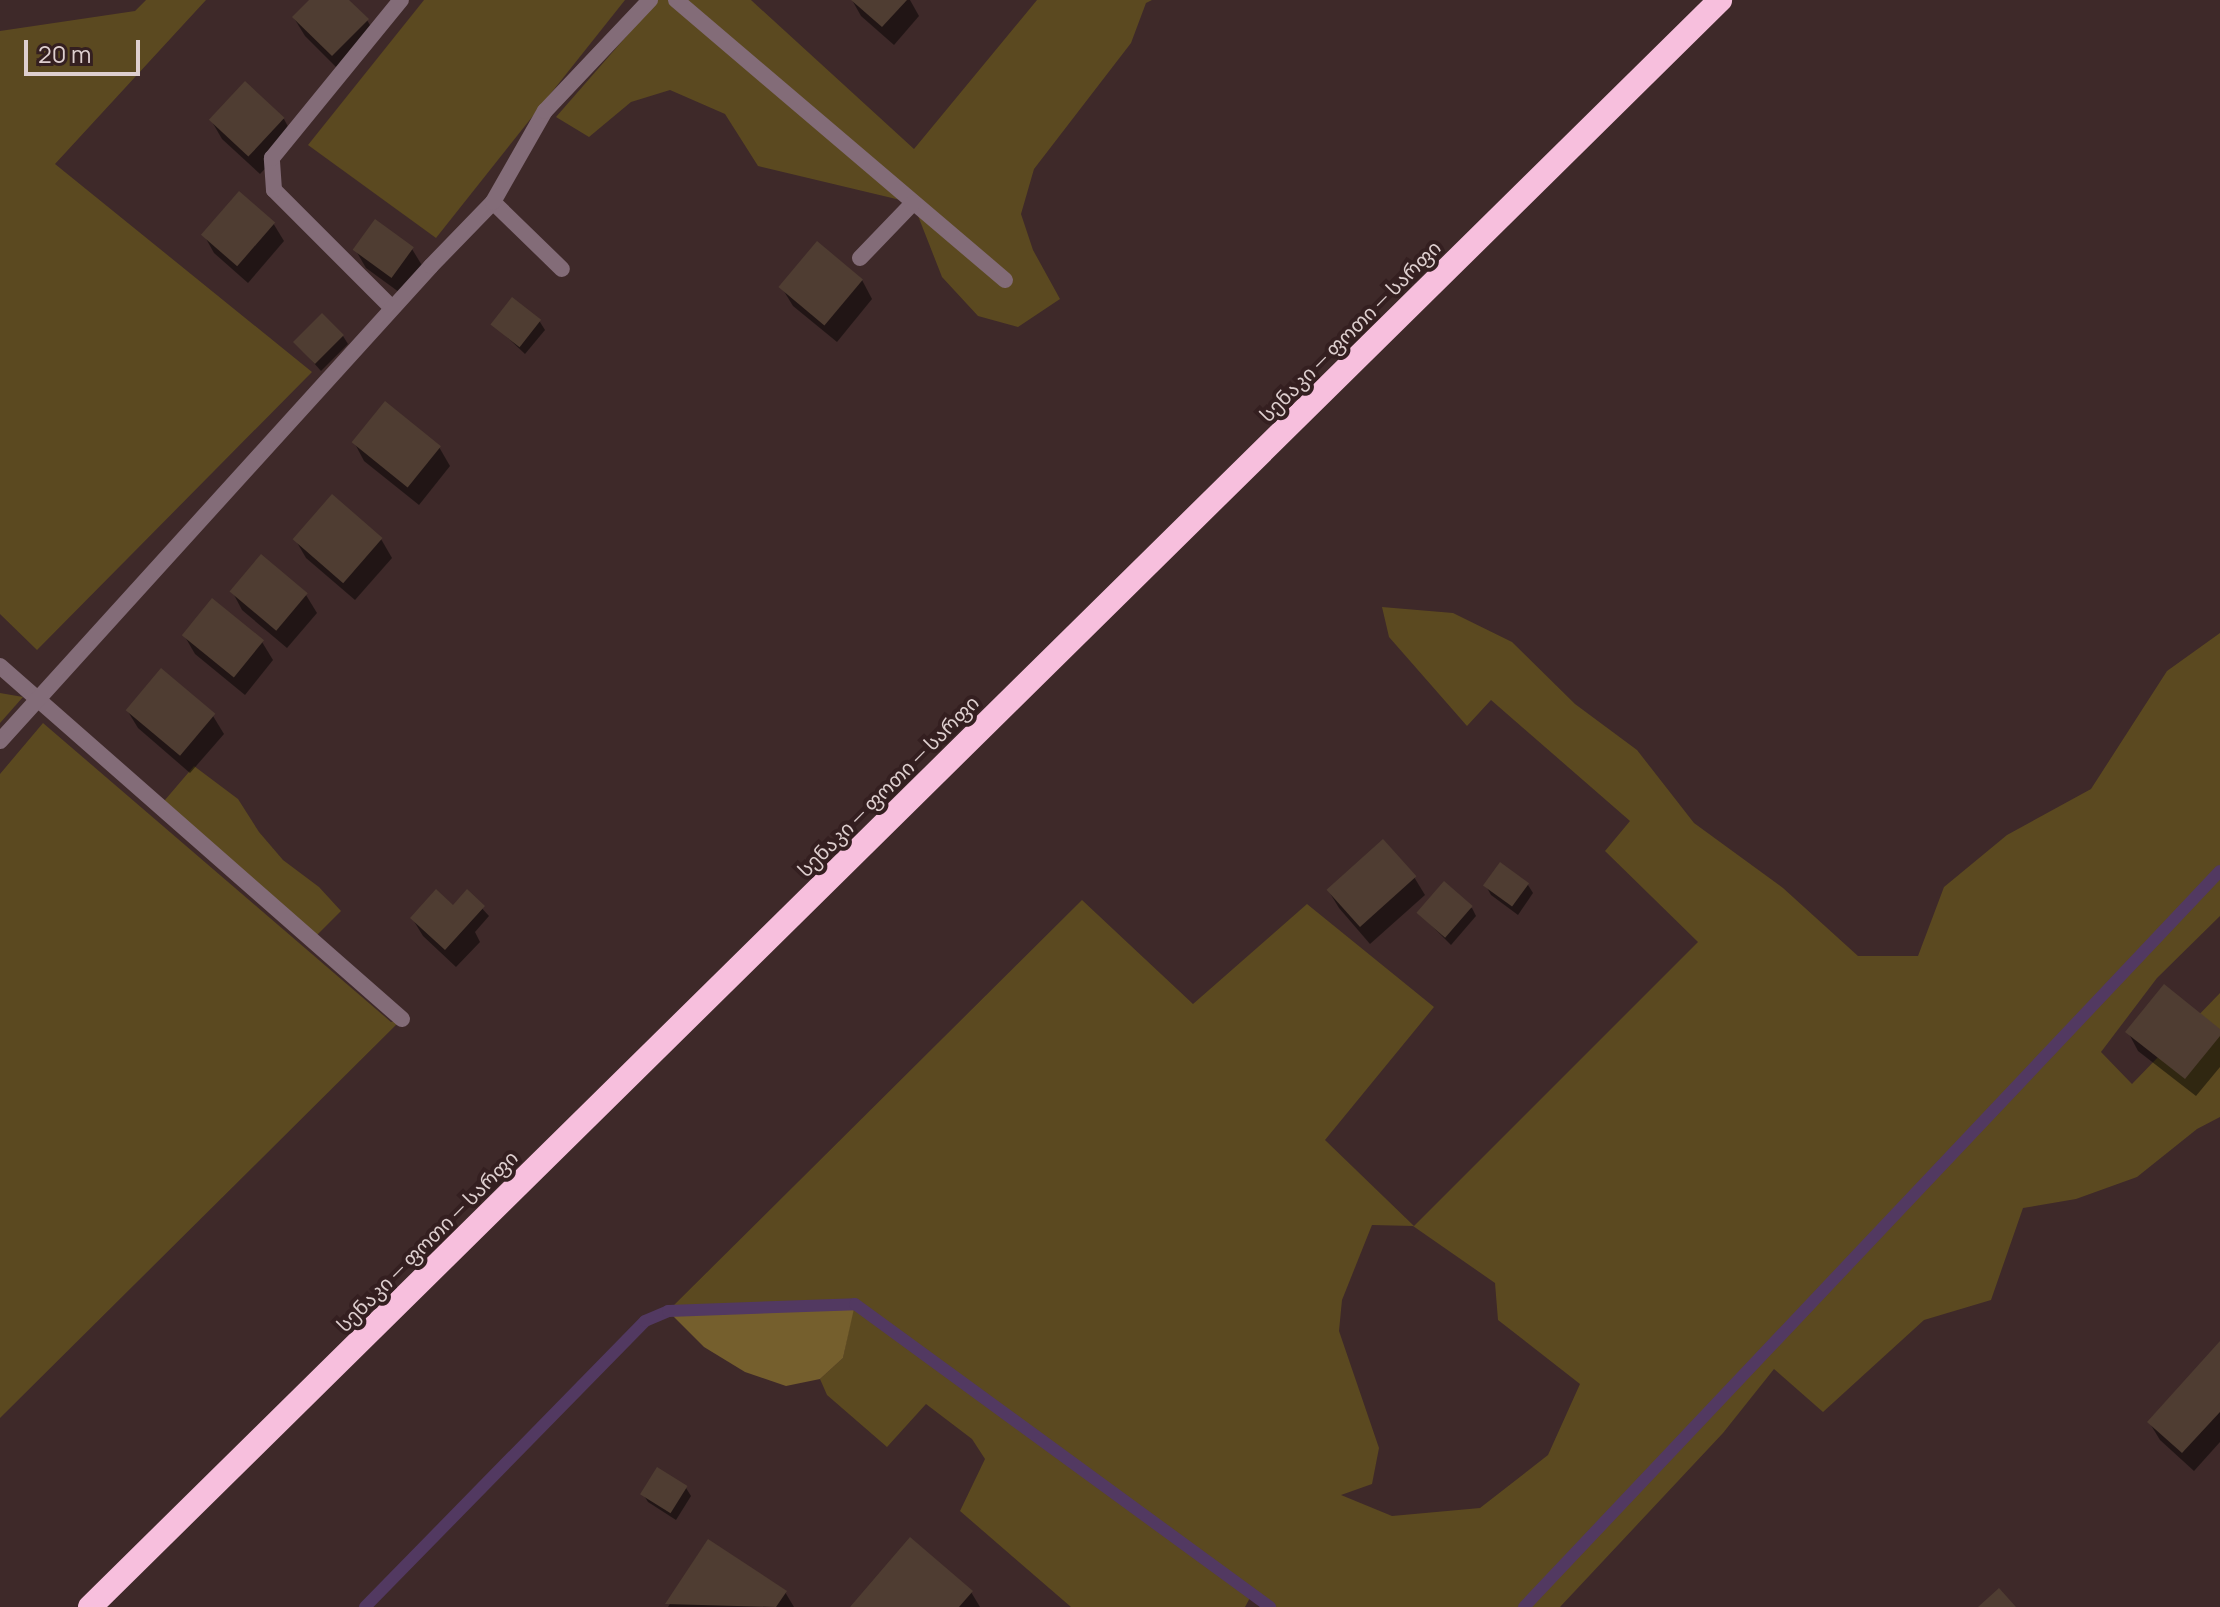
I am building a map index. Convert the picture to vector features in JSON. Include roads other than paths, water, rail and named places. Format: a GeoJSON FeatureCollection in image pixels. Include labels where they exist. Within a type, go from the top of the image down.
{"type":"FeatureCollection","features":[{"type":"Feature","properties":{"kind":"highway","name":"სენაკი — ფოთი — სარფი"},"geometry":{"type":"LineString","coordinates":[[90,1607],[1720,0]]}},
{"type":"Feature","properties":{"kind":"street"},"geometry":{"type":"LineString","coordinates":[[392,308],[274,190],[272,158],[401,0]]}},
{"type":"Feature","properties":{"kind":"street"},"geometry":{"type":"LineString","coordinates":[[0,741],[392,308],[493,202],[545,111],[650,0]]}},
{"type":"Feature","properties":{"kind":"street"},"geometry":{"type":"LineString","coordinates":[[676,0],[1005,280]]}},
{"type":"Feature","properties":{"kind":"street"},"geometry":{"type":"LineString","coordinates":[[493,202],[562,269]]}},
{"type":"Feature","properties":{"kind":"street"},"geometry":{"type":"LineString","coordinates":[[860,258],[913,203]]}},
{"type":"Feature","properties":{"kind":"street"},"geometry":{"type":"LineString","coordinates":[[0,666],[402,1019]]}},
{"type":"Feature","properties":{"kind":"waterway"},"geometry":{"type":"LineString","coordinates":[[1524,1607],[2220,871]]}},
{"type":"Feature","properties":{"kind":"waterway"},"geometry":{"type":"LineString","coordinates":[[365,1607],[645,1321],[668,1311],[855,1304],[1270,1607]]}}]}
